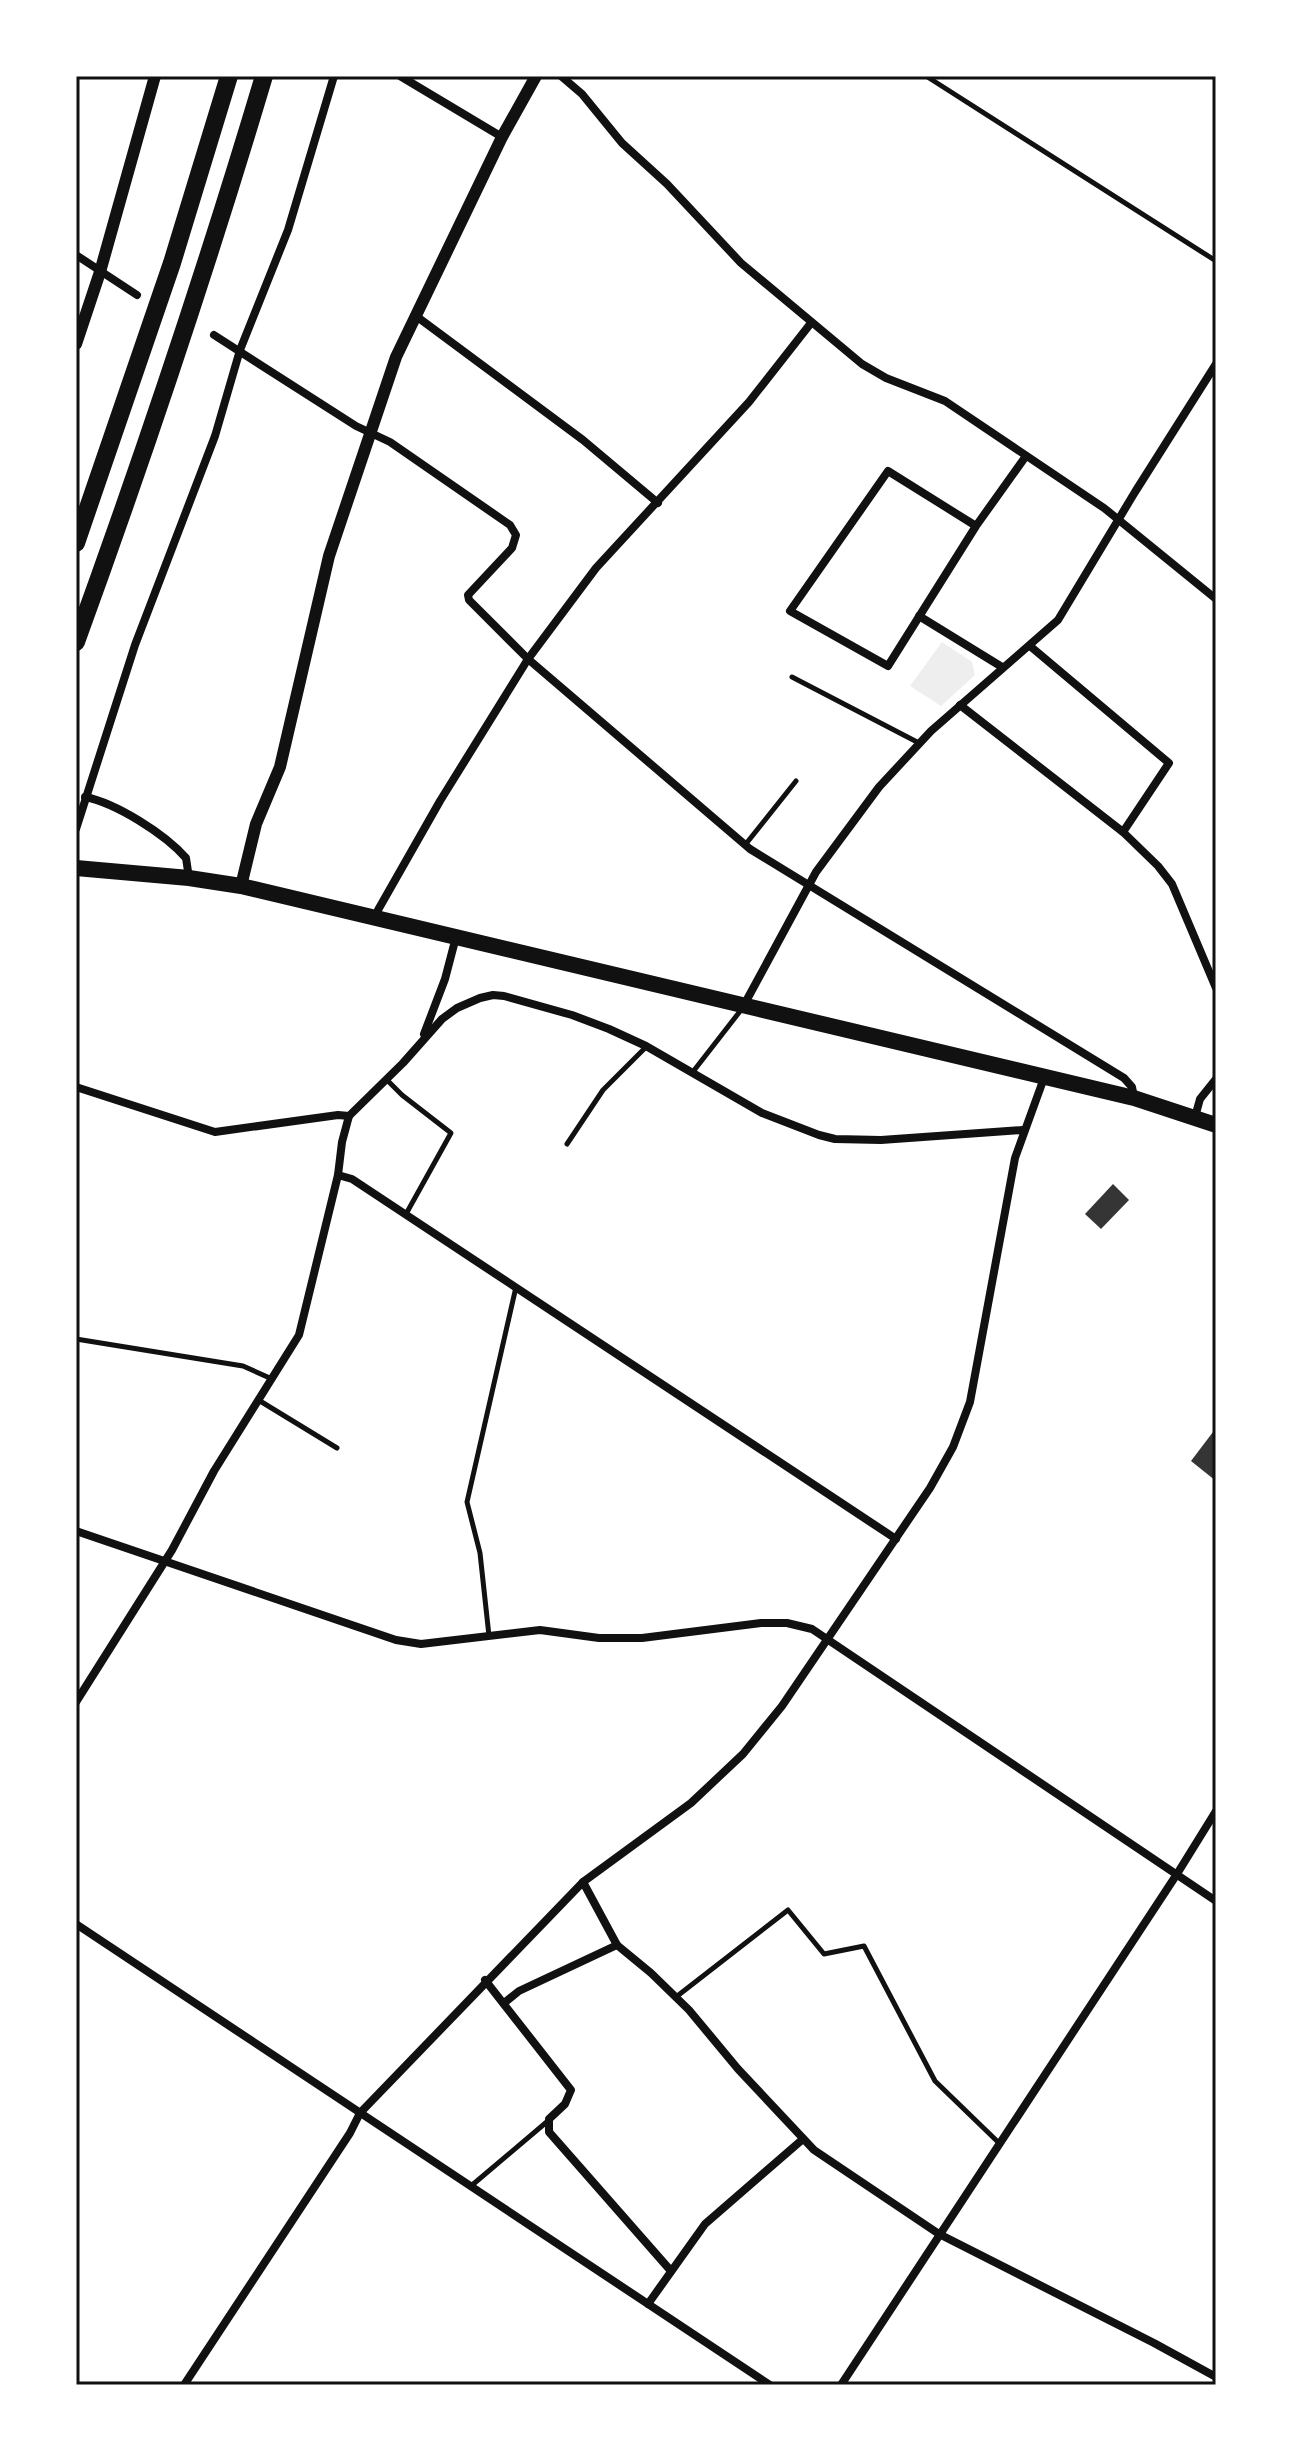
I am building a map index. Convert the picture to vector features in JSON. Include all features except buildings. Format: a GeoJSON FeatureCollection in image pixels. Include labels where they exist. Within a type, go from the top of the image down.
{"type":"FeatureCollection","features":[{"type":"Feature","properties":{"kind":"highway"},"geometry":{"type":"LineString","coordinates":[[76,543],[172,263],[229,76]]}},
{"type":"Feature","properties":{"kind":"highway"},"geometry":{"type":"LineString","coordinates":[[76,642],[139,470],[264,76]]}},
{"type":"Feature","properties":{"kind":"main road"},"geometry":{"type":"LineString","coordinates":[[76,868],[241,886],[1134,1098],[1216,1125]]}},
{"type":"Feature","properties":{"kind":"street"},"geometry":{"type":"LineString","coordinates":[[76,344],[100,272],[155,76]]}},
{"type":"Feature","properties":{"kind":"street"},"geometry":{"type":"LineString","coordinates":[[76,829],[135,645],[215,436],[240,350],[288,230],[334,76]]}},
{"type":"Feature","properties":{"kind":"street"},"geometry":{"type":"LineString","coordinates":[[400,76],[502,137]]}},
{"type":"Feature","properties":{"kind":"street"},"geometry":{"type":"LineString","coordinates":[[241,886],[256,824],[280,767],[329,556],[396,357],[502,137],[536,76]]}},
{"type":"Feature","properties":{"kind":"street"},"geometry":{"type":"LineString","coordinates":[[561,76],[582,94],[622,143],[667,184],[741,263],[811,323],[872,370],[945,401],[1104,508],[1216,599]]}},
{"type":"Feature","properties":{"kind":"street"},"geometry":{"type":"LineString","coordinates":[[76,255],[137,295]]}},
{"type":"Feature","properties":{"kind":"street"},"geometry":{"type":"LineString","coordinates":[[416,316],[583,440],[658,503]]}},
{"type":"Feature","properties":{"kind":"street"},"geometry":{"type":"LineString","coordinates":[[377,917],[378,910],[440,801],[528,659],[596,568],[749,402],[811,323]]}},
{"type":"Feature","properties":{"kind":"street"},"geometry":{"type":"LineString","coordinates":[[214,335],[368,434],[390,442],[513,529],[516,535],[512,548],[468,595],[469,600],[528,659],[745,845],[1124,1078],[1132,1087],[1134,1098]]}},
{"type":"Feature","properties":{"kind":"street"},"geometry":{"type":"LineString","coordinates":[[744,1006],[808,885],[879,787],[919,743],[1058,620],[1216,364]]}},
{"type":"Feature","properties":{"kind":"street"},"geometry":{"type":"LineString","coordinates":[[976,526],[888,471],[790,611],[888,666],[976,526],[1026,456]]}},
{"type":"Feature","properties":{"kind":"street"},"geometry":{"type":"LineString","coordinates":[[919,616],[1002,667]]}},
{"type":"Feature","properties":{"kind":"street"},"geometry":{"type":"LineString","coordinates":[[1030,646],[1169,763],[1123,832]]}},
{"type":"Feature","properties":{"kind":"street"},"geometry":{"type":"LineString","coordinates":[[960,705],[1123,832],[1158,866],[1172,884],[1216,988]]}},
{"type":"Feature","properties":{"kind":"street"},"geometry":{"type":"LineString","coordinates":[[85,797],[117,809],[164,839],[186,858],[189,878]]}},
{"type":"Feature","properties":{"kind":"street"},"geometry":{"type":"LineString","coordinates":[[422,1040],[457,936]]}},
{"type":"Feature","properties":{"kind":"street"},"geometry":{"type":"LineString","coordinates":[[76,1702],[165,1561],[214,1471],[291,1352],[305,1317],[349,1116],[442,1019],[457,1008],[493,995],[520,999],[572,1015],[646,1046],[762,1113],[835,1139],[881,1140],[1023,1130]]}},
{"type":"Feature","properties":{"kind":"street"},"geometry":{"type":"LineString","coordinates":[[184,2385],[350,2133],[360,2113],[485,1980],[583,1882],[717,1781],[767,1728],[896,1539],[942,1466],[970,1402],[1009,1185],[1023,1130],[1045,1077]]}},
{"type":"Feature","properties":{"kind":"street"},"geometry":{"type":"LineString","coordinates":[[1195,1117],[1200,1099],[1216,1079]]}},
{"type":"Feature","properties":{"kind":"street"},"geometry":{"type":"LineString","coordinates":[[76,1087],[215,1132],[349,1116]]}},
{"type":"Feature","properties":{"kind":"street"},"geometry":{"type":"LineString","coordinates":[[338,1175],[352,1179],[896,1539]]}},
{"type":"Feature","properties":{"kind":"street"},"geometry":{"type":"LineString","coordinates":[[76,1531],[396,1640],[421,1644],[540,1630],[599,1638],[642,1638],[761,1623],[787,1623],[812,1629],[1216,1901]]}},
{"type":"Feature","properties":{"kind":"street"},"geometry":{"type":"LineString","coordinates":[[841,2385],[1216,1811]]}},
{"type":"Feature","properties":{"kind":"street"},"geometry":{"type":"LineString","coordinates":[[583,1882],[617,1945],[676,1997],[814,2150],[939,2234],[1216,2377]]}},
{"type":"Feature","properties":{"kind":"street"},"geometry":{"type":"LineString","coordinates":[[76,1924],[770,2385]]}},
{"type":"Feature","properties":{"kind":"street"},"geometry":{"type":"LineString","coordinates":[[504,2003],[519,1991],[617,1945]]}},
{"type":"Feature","properties":{"kind":"street"},"geometry":{"type":"LineString","coordinates":[[485,1980],[571,2090],[565,2104],[549,2119],[549,2132],[671,2271]]}},
{"type":"Feature","properties":{"kind":"street"},"geometry":{"type":"LineString","coordinates":[[648,2304],[705,2224],[803,2139]]}},
{"type":"Feature","properties":{"kind":"lane"},"geometry":{"type":"LineString","coordinates":[[926,76],[1216,261]]}},
{"type":"Feature","properties":{"kind":"lane"},"geometry":{"type":"LineString","coordinates":[[792,677],[919,743]]}},
{"type":"Feature","properties":{"kind":"lane"},"geometry":{"type":"LineString","coordinates":[[745,845],[796,781]]}},
{"type":"Feature","properties":{"kind":"lane"},"geometry":{"type":"LineString","coordinates":[[692,1073],[744,1006]]}},
{"type":"Feature","properties":{"kind":"lane"},"geometry":{"type":"LineString","coordinates":[[567,1144],[603,1090],[646,1046]]}},
{"type":"Feature","properties":{"kind":"lane"},"geometry":{"type":"LineString","coordinates":[[386,1079],[451,1133],[406,1215]]}},
{"type":"Feature","properties":{"kind":"lane"},"geometry":{"type":"LineString","coordinates":[[489,1637],[480,1553],[467,1502],[516,1287]]}},
{"type":"Feature","properties":{"kind":"lane"},"geometry":{"type":"LineString","coordinates":[[76,1339],[243,1366],[273,1379]]}},
{"type":"Feature","properties":{"kind":"lane"},"geometry":{"type":"LineString","coordinates":[[260,1401],[337,1448]]}},
{"type":"Feature","properties":{"kind":"lane"},"geometry":{"type":"LineString","coordinates":[[676,1997],[788,1910],[824,1954],[864,1946],[935,2081],[999,2143]]}},
{"type":"Feature","properties":{"kind":"lane"},"geometry":{"type":"LineString","coordinates":[[471,2186],[549,2119]]}},
{"type":"Feature","properties":{"kind":"shaded area"},"geometry":{"type":"Polygon","coordinates":[[[942,642],[972,662],[975,675],[941,706],[910,686],[942,642]]]}}]}
